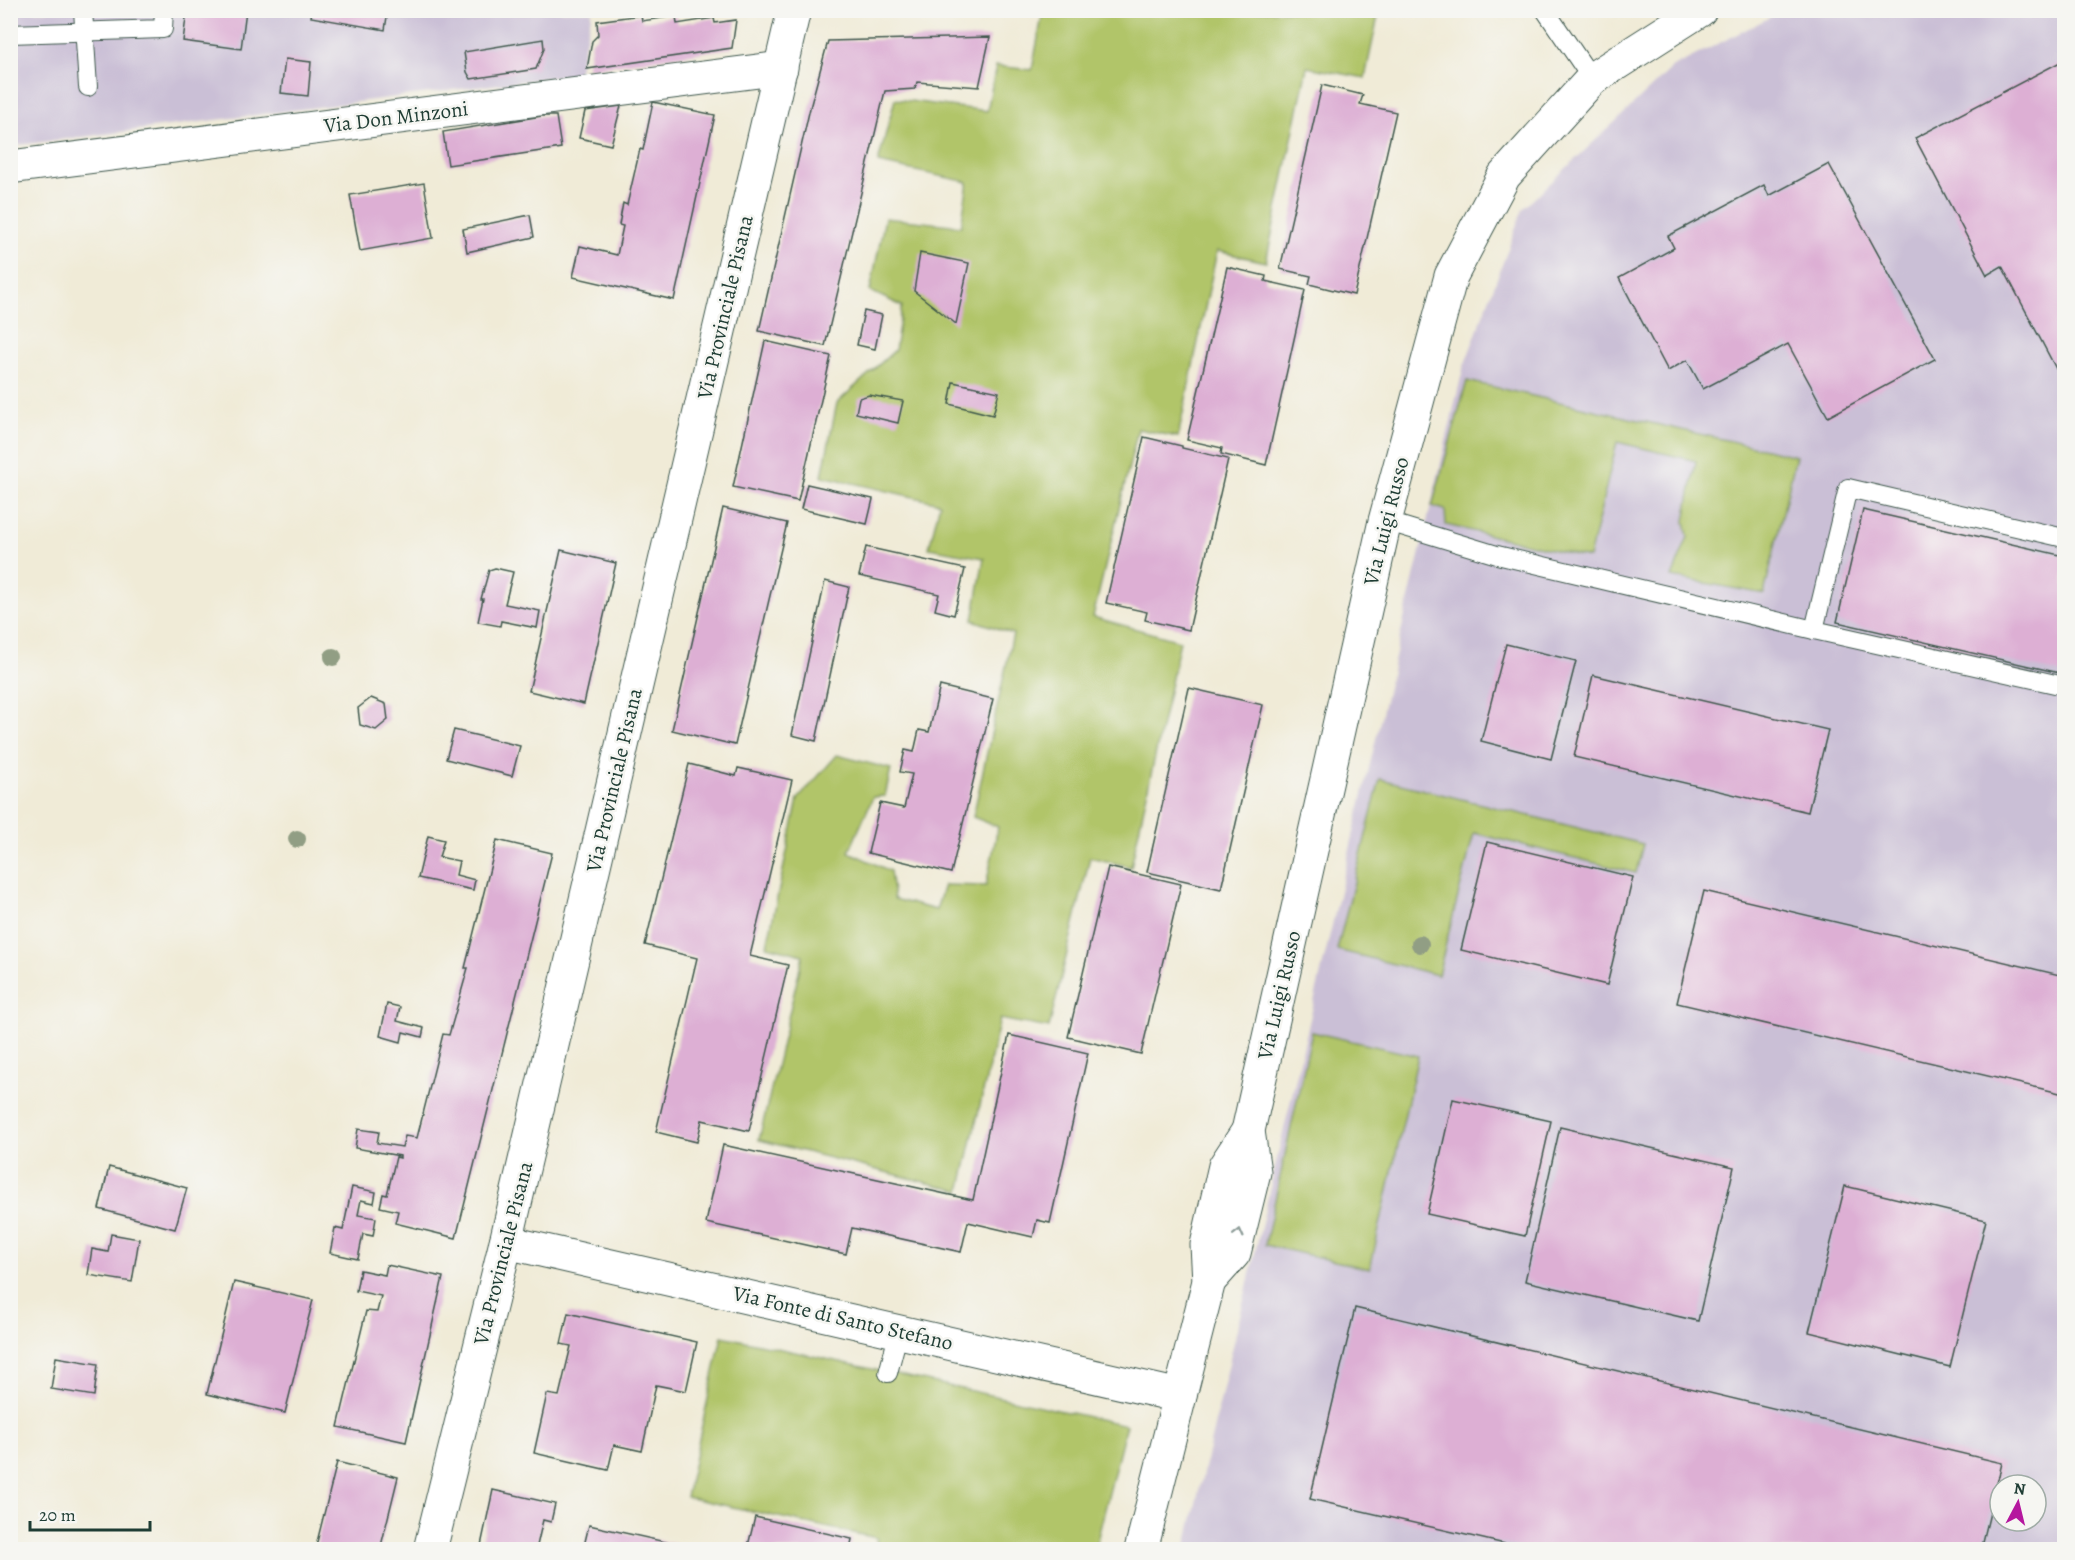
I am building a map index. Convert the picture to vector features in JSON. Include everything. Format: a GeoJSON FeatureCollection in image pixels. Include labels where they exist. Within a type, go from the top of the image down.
{"type":"FeatureCollection","features":[{"type":"Feature","properties":{"kind":"street","name":"Via Provinciale Pisana"},"geometry":{"type":"LineString","coordinates":[[430,1550],[506,1242],[794,10]]}},
{"type":"Feature","properties":{"kind":"street","name":"Via Luigi Russo"},"geometry":{"type":"LineString","coordinates":[[1141,1550],[1209,1281],[1234,1253],[1254,1172],[1248,1131],[1385,521],[1451,276],[1504,176],[1592,79],[1700,10]]}},
{"type":"Feature","properties":{"kind":"street","name":"Via Don Minzoni"},"geometry":{"type":"LineString","coordinates":[[10,167],[781,68]]}},
{"type":"Feature","properties":{"kind":"street","name":"Via Fonte di Santo Stefano"},"geometry":{"type":"LineString","coordinates":[[506,1242],[1180,1396]]}},
{"type":"Feature","properties":{"kind":"lane"},"geometry":{"type":"LineString","coordinates":[[83,10],[88,87]]}},
{"type":"Feature","properties":{"kind":"lane"},"geometry":{"type":"LineString","coordinates":[[10,34],[163,29],[164,10]]}},
{"type":"Feature","properties":{"kind":"lane"},"geometry":{"type":"LineString","coordinates":[[1545,10],[1592,79]]}},
{"type":"Feature","properties":{"kind":"lane"},"geometry":{"type":"LineString","coordinates":[[1814,630],[1848,488],[2064,537]]}},
{"type":"Feature","properties":{"kind":"lane"},"geometry":{"type":"LineString","coordinates":[[1385,521],[1497,555],[2064,686]]}},
{"type":"Feature","properties":{"kind":"lane"},"geometry":{"type":"LineString","coordinates":[[888,1373],[899,1331]]}},
{"type":"Feature","properties":{"kind":"shaded area"},"geometry":{"type":"Polygon","coordinates":[[[10,11],[592,11],[578,74],[11,146],[10,11]]]}},
{"type":"Feature","properties":{"kind":"shaded area"},"geometry":{"type":"Polygon","coordinates":[[[1782,11],[2064,11],[2064,1549],[1185,1550],[1463,369],[1523,209],[1673,67],[1782,11]]]}},
{"type":"Feature","properties":{"kind":"green space"},"geometry":{"type":"Polygon","coordinates":[[[1043,11],[1379,11],[1365,78],[1307,67],[1266,262],[1217,251],[1178,437],[1138,429],[1093,617],[1180,641],[1131,867],[1090,857],[1049,1028],[1000,1019],[960,1191],[759,1140],[803,955],[767,946],[798,799],[837,755],[891,769],[885,796],[873,797],[849,852],[890,871],[894,899],[936,910],[944,885],[986,886],[998,827],[973,817],[1013,634],[973,620],[984,558],[929,548],[940,503],[822,476],[837,403],[895,350],[902,306],[870,291],[885,218],[961,226],[968,182],[878,163],[895,99],[987,111],[996,66],[1032,70],[1043,11]]]}},
{"type":"Feature","properties":{"kind":"green space"},"geometry":{"type":"Polygon","coordinates":[[[1467,381],[1796,456],[1764,594],[1672,577],[1688,537],[1685,521],[1696,461],[1617,442],[1589,558],[1446,525],[1445,510],[1432,506],[1467,381]]]}},
{"type":"Feature","properties":{"kind":"green space"},"geometry":{"type":"Polygon","coordinates":[[[1380,779],[1643,844],[1636,873],[1474,833],[1438,975],[1337,950],[1380,779]]]}},
{"type":"Feature","properties":{"kind":"green space"},"geometry":{"type":"Polygon","coordinates":[[[1312,1032],[1418,1056],[1370,1269],[1265,1245],[1312,1032]]]}},
{"type":"Feature","properties":{"kind":"green space"},"geometry":{"type":"Polygon","coordinates":[[[722,1336],[1126,1425],[1095,1549],[875,1549],[877,1538],[686,1497],[722,1336]]]}},
{"type":"Feature","properties":{"kind":"building"},"geometry":{"type":"Polygon","coordinates":[[[187,10],[246,10],[241,49],[183,41],[187,10]]]}},
{"type":"Feature","properties":{"kind":"building"},"geometry":{"type":"Polygon","coordinates":[[[312,10],[388,10],[385,30],[311,17],[312,10]]]}},
{"type":"Feature","properties":{"kind":"building"},"geometry":{"type":"Polygon","coordinates":[[[641,15],[642,21],[676,16],[677,24],[714,18],[715,23],[736,20],[732,48],[587,69],[592,41],[598,35],[597,21],[641,15]]]}},
{"type":"Feature","properties":{"kind":"building"},"geometry":{"type":"Polygon","coordinates":[[[990,37],[979,87],[917,82],[915,89],[885,91],[825,346],[759,331],[810,108],[828,41],[990,37]]]}},
{"type":"Feature","properties":{"kind":"building"},"geometry":{"type":"Polygon","coordinates":[[[543,39],[544,49],[536,69],[471,79],[467,72],[464,52],[543,39]]]}},
{"type":"Feature","properties":{"kind":"building"},"geometry":{"type":"Polygon","coordinates":[[[285,59],[311,62],[308,96],[281,93],[285,59]]]}},
{"type":"Feature","properties":{"kind":"building"},"geometry":{"type":"Polygon","coordinates":[[[2064,60],[2064,384],[2002,266],[1987,275],[1915,138],[2064,60]]]}},
{"type":"Feature","properties":{"kind":"building"},"geometry":{"type":"Polygon","coordinates":[[[1322,85],[1363,95],[1360,104],[1396,112],[1354,295],[1309,284],[1311,276],[1280,269],[1322,85]]]}},
{"type":"Feature","properties":{"kind":"building"},"geometry":{"type":"Polygon","coordinates":[[[653,102],[715,115],[674,300],[573,277],[580,246],[617,255],[623,226],[619,225],[623,203],[627,205],[640,149],[643,150],[653,102]]]}},
{"type":"Feature","properties":{"kind":"building"},"geometry":{"type":"Polygon","coordinates":[[[621,106],[611,145],[579,138],[585,111],[621,106]]]}},
{"type":"Feature","properties":{"kind":"building"},"geometry":{"type":"Polygon","coordinates":[[[542,116],[556,116],[561,148],[448,165],[443,132],[542,116]]]}},
{"type":"Feature","properties":{"kind":"building"},"geometry":{"type":"Polygon","coordinates":[[[1829,164],[1935,359],[1828,417],[1788,344],[1703,389],[1687,360],[1668,371],[1619,278],[1674,248],[1668,236],[1764,185],[1769,196],[1829,164]]]}},
{"type":"Feature","properties":{"kind":"building"},"geometry":{"type":"Polygon","coordinates":[[[424,183],[433,238],[360,251],[350,195],[424,183]]]}},
{"type":"Feature","properties":{"kind":"building"},"geometry":{"type":"Polygon","coordinates":[[[530,215],[534,237],[467,252],[463,229],[530,215]]]}},
{"type":"Feature","properties":{"kind":"building"},"geometry":{"type":"Polygon","coordinates":[[[920,253],[969,263],[956,324],[914,291],[920,253]]]}},
{"type":"Feature","properties":{"kind":"building"},"geometry":{"type":"Polygon","coordinates":[[[1227,267],[1266,276],[1265,281],[1305,290],[1266,465],[1221,454],[1222,448],[1187,440],[1227,267]]]}},
{"type":"Feature","properties":{"kind":"building"},"geometry":{"type":"Polygon","coordinates":[[[864,311],[882,315],[875,349],[857,345],[864,311]]]}},
{"type":"Feature","properties":{"kind":"building"},"geometry":{"type":"Polygon","coordinates":[[[765,341],[831,356],[798,501],[733,487],[765,341]]]}},
{"type":"Feature","properties":{"kind":"building"},"geometry":{"type":"Polygon","coordinates":[[[953,382],[999,392],[993,415],[949,404],[953,382]]]}},
{"type":"Feature","properties":{"kind":"building"},"geometry":{"type":"Polygon","coordinates":[[[869,395],[903,401],[898,423],[856,413],[859,398],[869,395]]]}},
{"type":"Feature","properties":{"kind":"building"},"geometry":{"type":"Polygon","coordinates":[[[1144,437],[1228,459],[1189,630],[1145,620],[1147,612],[1106,603],[1144,437]]]}},
{"type":"Feature","properties":{"kind":"building"},"geometry":{"type":"Polygon","coordinates":[[[807,484],[873,499],[867,524],[801,509],[807,484]]]}},
{"type":"Feature","properties":{"kind":"building"},"geometry":{"type":"Polygon","coordinates":[[[723,508],[787,523],[735,745],[672,730],[723,508]]]}},
{"type":"Feature","properties":{"kind":"building"},"geometry":{"type":"Polygon","coordinates":[[[1863,510],[2064,556],[2064,674],[1837,622],[1863,510]]]}},
{"type":"Feature","properties":{"kind":"building"},"geometry":{"type":"Polygon","coordinates":[[[866,547],[965,569],[954,615],[935,610],[939,594],[859,576],[866,547]]]}},
{"type":"Feature","properties":{"kind":"building"},"geometry":{"type":"Polygon","coordinates":[[[561,550],[616,563],[584,704],[529,691],[561,550]]]}},
{"type":"Feature","properties":{"kind":"building"},"geometry":{"type":"Polygon","coordinates":[[[495,568],[513,572],[505,604],[540,611],[537,628],[501,621],[500,626],[478,622],[483,599],[481,599],[489,570],[495,568]]]}},
{"type":"Feature","properties":{"kind":"building"},"geometry":{"type":"Polygon","coordinates":[[[825,581],[849,587],[816,741],[792,735],[825,581]]]}},
{"type":"Feature","properties":{"kind":"building"},"geometry":{"type":"Polygon","coordinates":[[[1506,644],[1576,661],[1551,759],[1481,741],[1506,644]]]}},
{"type":"Feature","properties":{"kind":"building"},"geometry":{"type":"Polygon","coordinates":[[[1593,675],[1828,730],[1808,812],[1574,757],[1593,675]]]}},
{"type":"Feature","properties":{"kind":"building"},"geometry":{"type":"Polygon","coordinates":[[[940,686],[993,699],[951,873],[868,853],[880,803],[904,808],[912,774],[900,772],[905,750],[914,752],[919,730],[929,732],[940,686]]]}},
{"type":"Feature","properties":{"kind":"building"},"geometry":{"type":"Polygon","coordinates":[[[1189,688],[1263,705],[1221,889],[1147,872],[1189,688]]]}},
{"type":"Feature","properties":{"kind":"building"},"geometry":{"type":"Polygon","coordinates":[[[371,698],[386,704],[388,720],[376,730],[360,725],[358,708],[371,698]]]}},
{"type":"Feature","properties":{"kind":"building"},"geometry":{"type":"Polygon","coordinates":[[[454,730],[520,746],[512,776],[446,759],[454,730]]]}},
{"type":"Feature","properties":{"kind":"building"},"geometry":{"type":"Polygon","coordinates":[[[689,764],[736,776],[738,768],[792,780],[750,956],[788,965],[749,1131],[702,1120],[697,1142],[656,1132],[697,958],[645,945],[689,764]]]}},
{"type":"Feature","properties":{"kind":"building"},"geometry":{"type":"Polygon","coordinates":[[[428,836],[444,840],[439,857],[459,861],[456,875],[475,880],[473,890],[418,878],[428,836]]]}},
{"type":"Feature","properties":{"kind":"building"},"geometry":{"type":"Polygon","coordinates":[[[497,840],[552,853],[456,1238],[395,1223],[398,1211],[380,1207],[383,1194],[387,1195],[396,1157],[400,1158],[400,1156],[355,1148],[358,1129],[379,1132],[377,1143],[402,1147],[405,1136],[417,1138],[443,1034],[449,1035],[468,968],[465,968],[497,840]]]}},
{"type":"Feature","properties":{"kind":"building"},"geometry":{"type":"Polygon","coordinates":[[[1487,842],[1633,877],[1607,985],[1461,950],[1487,842]]]}},
{"type":"Feature","properties":{"kind":"building"},"geometry":{"type":"Polygon","coordinates":[[[1108,867],[1181,884],[1141,1054],[1068,1037],[1108,867]]]}},
{"type":"Feature","properties":{"kind":"building"},"geometry":{"type":"Polygon","coordinates":[[[1704,891],[2064,976],[2064,1094],[1677,1003],[1704,891]]]}},
{"type":"Feature","properties":{"kind":"building"},"geometry":{"type":"Polygon","coordinates":[[[387,1004],[400,1007],[397,1021],[424,1028],[422,1037],[403,1032],[401,1042],[380,1036],[387,1004]]]}},
{"type":"Feature","properties":{"kind":"building"},"geometry":{"type":"Polygon","coordinates":[[[1009,1035],[1088,1053],[1050,1223],[1037,1220],[1033,1237],[968,1222],[961,1252],[852,1228],[846,1254],[706,1223],[723,1145],[973,1200],[1009,1035]]]}},
{"type":"Feature","properties":{"kind":"building"},"geometry":{"type":"Polygon","coordinates":[[[1453,1099],[1551,1121],[1525,1236],[1427,1214],[1453,1099]]]}},
{"type":"Feature","properties":{"kind":"building"},"geometry":{"type":"Polygon","coordinates":[[[1560,1127],[1734,1167],[1698,1321],[1525,1281],[1560,1127]]]}},
{"type":"Feature","properties":{"kind":"building"},"geometry":{"type":"Polygon","coordinates":[[[109,1167],[187,1188],[175,1229],[99,1209],[109,1167]]]}},
{"type":"Feature","properties":{"kind":"building"},"geometry":{"type":"Polygon","coordinates":[[[1845,1186],[1986,1220],[1950,1367],[1809,1332],[1845,1186]]]}},
{"type":"Feature","properties":{"kind":"building"},"geometry":{"type":"Polygon","coordinates":[[[352,1187],[376,1192],[374,1203],[361,1200],[358,1215],[376,1218],[373,1236],[363,1234],[358,1259],[330,1253],[335,1228],[343,1230],[352,1187]]]}},
{"type":"Feature","properties":{"kind":"building"},"geometry":{"type":"Polygon","coordinates":[[[111,1234],[139,1239],[132,1282],[88,1275],[92,1249],[108,1252],[111,1234]]]}},
{"type":"Feature","properties":{"kind":"building"},"geometry":{"type":"Polygon","coordinates":[[[387,1265],[443,1277],[406,1442],[338,1427],[366,1311],[377,1312],[381,1296],[356,1291],[360,1270],[385,1275],[387,1265]]]}},
{"type":"Feature","properties":{"kind":"building"},"geometry":{"type":"Polygon","coordinates":[[[234,1282],[313,1300],[285,1413],[207,1394],[234,1282]]]}},
{"type":"Feature","properties":{"kind":"building"},"geometry":{"type":"Polygon","coordinates":[[[1355,1308],[2002,1463],[2000,1473],[1988,1473],[1988,1521],[1981,1550],[1531,1550],[1310,1499],[1355,1308]]]}},
{"type":"Feature","properties":{"kind":"building"},"geometry":{"type":"Polygon","coordinates":[[[568,1313],[697,1342],[686,1391],[656,1385],[642,1451],[614,1445],[608,1470],[534,1453],[547,1394],[559,1396],[571,1346],[561,1344],[568,1313]]]}},
{"type":"Feature","properties":{"kind":"building"},"geometry":{"type":"Polygon","coordinates":[[[56,1357],[98,1364],[94,1396],[51,1389],[56,1357]]]}},
{"type":"Feature","properties":{"kind":"building"},"geometry":{"type":"Polygon","coordinates":[[[337,1462],[398,1477],[380,1550],[315,1550],[337,1462]]]}},
{"type":"Feature","properties":{"kind":"building"},"geometry":{"type":"Polygon","coordinates":[[[493,1490],[555,1504],[551,1522],[543,1520],[536,1550],[480,1550],[493,1490]]]}},
{"type":"Feature","properties":{"kind":"building"},"geometry":{"type":"Polygon","coordinates":[[[755,1517],[852,1539],[850,1550],[747,1550],[755,1517]]]}},
{"type":"Feature","properties":{"kind":"building"},"geometry":{"type":"Polygon","coordinates":[[[589,1525],[697,1549],[697,1550],[583,1550],[589,1525]]]}}]}
